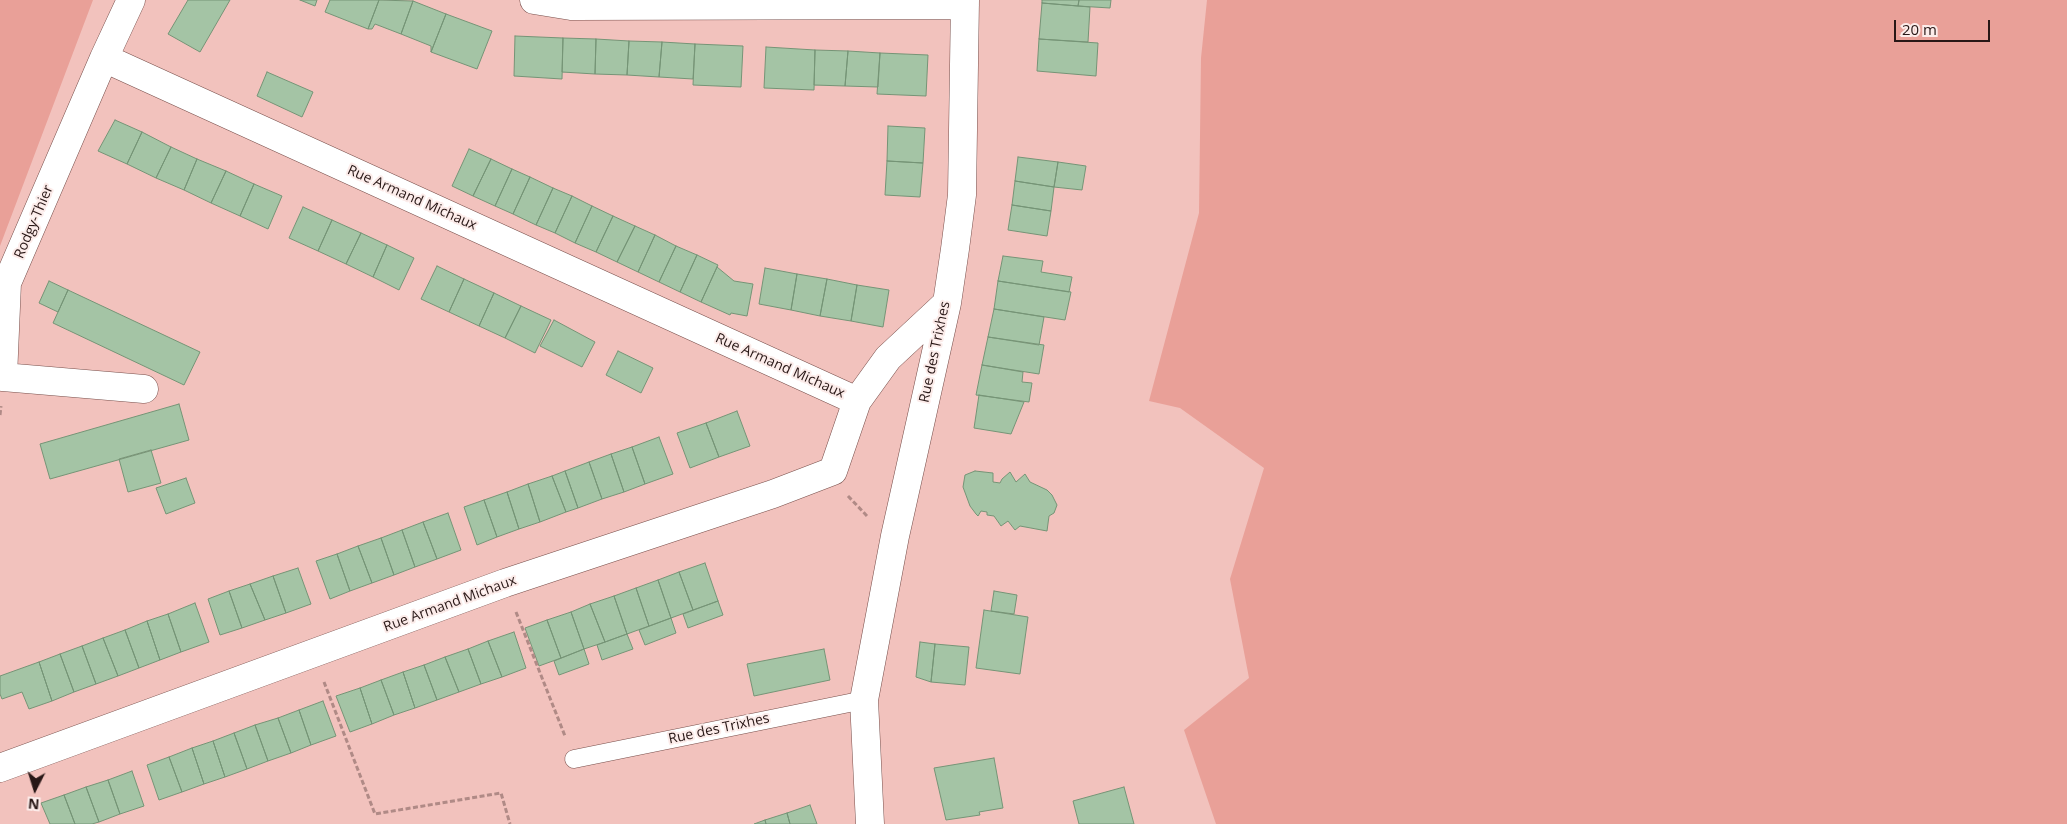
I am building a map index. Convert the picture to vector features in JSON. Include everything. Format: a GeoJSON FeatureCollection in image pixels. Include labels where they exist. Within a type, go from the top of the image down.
{"type":"FeatureCollection","features":[{"type":"Feature","properties":{"kind":"street","name":"Rodgy-Thier"},"geometry":{"type":"LineString","coordinates":[[131,0],[7,283],[3,377],[144,389]]}},
{"type":"Feature","properties":{"kind":"street"},"geometry":{"type":"LineString","coordinates":[[534,0],[572,6],[965,3]]}},
{"type":"Feature","properties":{"kind":"street","name":"Rue des Trixhes"},"geometry":{"type":"LineString","coordinates":[[870,824],[864,700],[895,536],[947,302],[962,195],[965,3]]}},
{"type":"Feature","properties":{"kind":"street","name":"Rue Armand Michaux"},"geometry":{"type":"LineString","coordinates":[[104,58],[857,401]]}},
{"type":"Feature","properties":{"kind":"street","name":"Rue Armand Michaux"},"geometry":{"type":"LineString","coordinates":[[0,768],[505,583],[773,494],[833,470],[857,401],[888,358],[947,302]]}},
{"type":"Feature","properties":{"kind":"lane","name":"Rue des Trixhes"},"geometry":{"type":"LineString","coordinates":[[574,759],[864,700]]}},
{"type":"Feature","properties":{"kind":"path"},"geometry":{"type":"LineString","coordinates":[[833,470],[849,499],[881,529],[895,536]]}},
{"type":"Feature","properties":{"kind":"path"},"geometry":{"type":"LineString","coordinates":[[505,583],[574,759]]}},
{"type":"Feature","properties":{"kind":"path"},"geometry":{"type":"LineString","coordinates":[[313,653],[374,814],[500,793],[510,824]]}},
{"type":"Feature","properties":{"kind":"shaded area"},"geometry":{"type":"Polygon","coordinates":[[[0,0],[93,0],[0,246],[0,0]]]}},
{"type":"Feature","properties":{"kind":"shaded area"},"geometry":{"type":"Polygon","coordinates":[[[1207,0],[2067,0],[2067,824],[1216,824],[1184,730],[1249,678],[1230,579],[1264,468],[1180,408],[1149,401],[1199,213],[1201,58],[1207,0]]]}},
{"type":"Feature","properties":{"kind":"building"},"geometry":{"type":"Polygon","coordinates":[[[188,0],[230,0],[200,52],[168,34],[188,0]]]}},
{"type":"Feature","properties":{"kind":"building"},"geometry":{"type":"Polygon","coordinates":[[[300,0],[317,0],[315,6],[300,0]]]}},
{"type":"Feature","properties":{"kind":"building"},"geometry":{"type":"Polygon","coordinates":[[[330,0],[379,0],[368,29],[325,12],[330,0]]]}},
{"type":"Feature","properties":{"kind":"building"},"geometry":{"type":"Polygon","coordinates":[[[379,0],[413,1],[401,34],[375,24],[372,29],[368,29],[379,0]]]}},
{"type":"Feature","properties":{"kind":"building"},"geometry":{"type":"Polygon","coordinates":[[[1042,0],[1079,0],[1078,6],[1042,3],[1042,0]]]}},
{"type":"Feature","properties":{"kind":"building"},"geometry":{"type":"Polygon","coordinates":[[[1079,0],[1111,0],[1110,8],[1078,6],[1079,0]]]}},
{"type":"Feature","properties":{"kind":"building"},"geometry":{"type":"Polygon","coordinates":[[[413,1],[446,14],[431,52],[431,46],[401,34],[413,1]]]}},
{"type":"Feature","properties":{"kind":"building"},"geometry":{"type":"Polygon","coordinates":[[[1042,3],[1090,7],[1088,42],[1039,39],[1042,3]]]}},
{"type":"Feature","properties":{"kind":"building"},"geometry":{"type":"Polygon","coordinates":[[[446,14],[492,31],[477,69],[431,52],[446,14]]]}},
{"type":"Feature","properties":{"kind":"building"},"geometry":{"type":"Polygon","coordinates":[[[515,36],[563,38],[562,79],[514,76],[515,36]]]}},
{"type":"Feature","properties":{"kind":"building"},"geometry":{"type":"Polygon","coordinates":[[[563,38],[596,39],[595,74],[562,72],[563,38]]]}},
{"type":"Feature","properties":{"kind":"building"},"geometry":{"type":"Polygon","coordinates":[[[596,39],[629,41],[627,75],[595,74],[596,39]]]}},
{"type":"Feature","properties":{"kind":"building"},"geometry":{"type":"Polygon","coordinates":[[[1039,39],[1098,43],[1096,76],[1037,71],[1039,39]]]}},
{"type":"Feature","properties":{"kind":"building"},"geometry":{"type":"Polygon","coordinates":[[[629,41],[662,42],[659,77],[627,75],[629,41]]]}},
{"type":"Feature","properties":{"kind":"building"},"geometry":{"type":"Polygon","coordinates":[[[662,42],[695,44],[693,79],[659,77],[662,42]]]}},
{"type":"Feature","properties":{"kind":"building"},"geometry":{"type":"Polygon","coordinates":[[[695,44],[743,46],[741,87],[693,85],[695,44]]]}},
{"type":"Feature","properties":{"kind":"building"},"geometry":{"type":"Polygon","coordinates":[[[766,47],[815,50],[814,90],[764,88],[766,47]]]}},
{"type":"Feature","properties":{"kind":"building"},"geometry":{"type":"Polygon","coordinates":[[[815,50],[848,51],[845,86],[814,85],[815,50]]]}},
{"type":"Feature","properties":{"kind":"building"},"geometry":{"type":"Polygon","coordinates":[[[848,51],[880,53],[878,87],[845,86],[848,51]]]}},
{"type":"Feature","properties":{"kind":"building"},"geometry":{"type":"Polygon","coordinates":[[[880,53],[928,55],[926,96],[877,94],[880,53]]]}},
{"type":"Feature","properties":{"kind":"building"},"geometry":{"type":"Polygon","coordinates":[[[267,72],[313,92],[302,117],[257,96],[267,72]]]}},
{"type":"Feature","properties":{"kind":"building"},"geometry":{"type":"Polygon","coordinates":[[[115,120],[142,132],[127,164],[98,151],[115,120]]]}},
{"type":"Feature","properties":{"kind":"building"},"geometry":{"type":"Polygon","coordinates":[[[888,126],[925,128],[923,163],[887,161],[888,126]]]}},
{"type":"Feature","properties":{"kind":"building"},"geometry":{"type":"Polygon","coordinates":[[[142,132],[171,147],[156,178],[127,164],[142,132]]]}},
{"type":"Feature","properties":{"kind":"building"},"geometry":{"type":"Polygon","coordinates":[[[171,147],[197,159],[184,190],[156,178],[171,147]]]}},
{"type":"Feature","properties":{"kind":"building"},"geometry":{"type":"Polygon","coordinates":[[[469,149],[491,159],[473,196],[452,186],[469,149]]]}},
{"type":"Feature","properties":{"kind":"building"},"geometry":{"type":"Polygon","coordinates":[[[1018,157],[1058,162],[1054,187],[1015,181],[1018,157]]]}},
{"type":"Feature","properties":{"kind":"building"},"geometry":{"type":"Polygon","coordinates":[[[197,159],[226,171],[211,203],[184,190],[197,159]]]}},
{"type":"Feature","properties":{"kind":"building"},"geometry":{"type":"Polygon","coordinates":[[[491,159],[512,169],[495,206],[473,196],[491,159]]]}},
{"type":"Feature","properties":{"kind":"building"},"geometry":{"type":"Polygon","coordinates":[[[887,161],[923,163],[920,197],[885,195],[887,161]]]}},
{"type":"Feature","properties":{"kind":"building"},"geometry":{"type":"Polygon","coordinates":[[[1058,162],[1086,166],[1082,190],[1054,187],[1058,162]]]}},
{"type":"Feature","properties":{"kind":"building"},"geometry":{"type":"Polygon","coordinates":[[[512,169],[530,177],[513,214],[495,206],[512,169]]]}},
{"type":"Feature","properties":{"kind":"building"},"geometry":{"type":"Polygon","coordinates":[[[226,171],[254,184],[240,216],[211,203],[226,171]]]}},
{"type":"Feature","properties":{"kind":"building"},"geometry":{"type":"Polygon","coordinates":[[[530,177],[553,188],[536,225],[513,214],[530,177]]]}},
{"type":"Feature","properties":{"kind":"building"},"geometry":{"type":"Polygon","coordinates":[[[1015,181],[1054,187],[1051,211],[1012,205],[1015,181]]]}},
{"type":"Feature","properties":{"kind":"building"},"geometry":{"type":"Polygon","coordinates":[[[254,184],[282,196],[268,229],[240,216],[254,184]]]}},
{"type":"Feature","properties":{"kind":"building"},"geometry":{"type":"Polygon","coordinates":[[[553,188],[572,196],[555,233],[536,225],[553,188]]]}},
{"type":"Feature","properties":{"kind":"building"},"geometry":{"type":"Polygon","coordinates":[[[572,196],[592,206],[575,243],[555,233],[572,196]]]}},
{"type":"Feature","properties":{"kind":"building"},"geometry":{"type":"Polygon","coordinates":[[[1012,205],[1051,211],[1047,236],[1008,230],[1012,205]]]}},
{"type":"Feature","properties":{"kind":"building"},"geometry":{"type":"Polygon","coordinates":[[[592,206],[613,216],[596,252],[575,243],[592,206]]]}},
{"type":"Feature","properties":{"kind":"building"},"geometry":{"type":"Polygon","coordinates":[[[303,207],[332,220],[318,251],[289,238],[303,207]]]}},
{"type":"Feature","properties":{"kind":"building"},"geometry":{"type":"Polygon","coordinates":[[[613,216],[635,226],[617,262],[596,252],[613,216]]]}},
{"type":"Feature","properties":{"kind":"building"},"geometry":{"type":"Polygon","coordinates":[[[332,220],[361,233],[346,264],[318,251],[332,220]]]}},
{"type":"Feature","properties":{"kind":"building"},"geometry":{"type":"Polygon","coordinates":[[[635,226],[655,235],[638,272],[617,262],[635,226]]]}},
{"type":"Feature","properties":{"kind":"building"},"geometry":{"type":"Polygon","coordinates":[[[361,233],[387,245],[373,277],[346,264],[361,233]]]}},
{"type":"Feature","properties":{"kind":"building"},"geometry":{"type":"Polygon","coordinates":[[[655,235],[676,246],[659,282],[638,272],[655,235]]]}},
{"type":"Feature","properties":{"kind":"building"},"geometry":{"type":"Polygon","coordinates":[[[387,245],[414,258],[399,290],[373,277],[387,245]]]}},
{"type":"Feature","properties":{"kind":"building"},"geometry":{"type":"Polygon","coordinates":[[[676,246],[697,255],[680,292],[659,282],[676,246]]]}},
{"type":"Feature","properties":{"kind":"building"},"geometry":{"type":"Polygon","coordinates":[[[697,255],[718,265],[701,302],[680,292],[697,255]]]}},
{"type":"Feature","properties":{"kind":"building"},"geometry":{"type":"Polygon","coordinates":[[[1003,256],[1043,261],[1041,272],[1072,277],[1069,292],[998,281],[1003,256]]]}},
{"type":"Feature","properties":{"kind":"building"},"geometry":{"type":"Polygon","coordinates":[[[437,266],[464,279],[449,312],[421,299],[437,266]]]}},
{"type":"Feature","properties":{"kind":"building"},"geometry":{"type":"Polygon","coordinates":[[[717,267],[734,281],[753,284],[747,316],[731,313],[730,315],[701,302],[717,267]]]}},
{"type":"Feature","properties":{"kind":"building"},"geometry":{"type":"Polygon","coordinates":[[[765,268],[797,274],[791,310],[759,304],[765,268]]]}},
{"type":"Feature","properties":{"kind":"building"},"geometry":{"type":"Polygon","coordinates":[[[797,274],[827,279],[820,316],[791,310],[797,274]]]}},
{"type":"Feature","properties":{"kind":"building"},"geometry":{"type":"Polygon","coordinates":[[[464,279],[494,293],[479,326],[449,312],[464,279]]]}},
{"type":"Feature","properties":{"kind":"building"},"geometry":{"type":"Polygon","coordinates":[[[827,279],[857,285],[851,321],[820,316],[827,279]]]}},
{"type":"Feature","properties":{"kind":"building"},"geometry":{"type":"Polygon","coordinates":[[[49,281],[68,290],[58,312],[39,303],[49,281]]]}},
{"type":"Feature","properties":{"kind":"building"},"geometry":{"type":"Polygon","coordinates":[[[998,281],[1071,292],[1065,320],[994,309],[998,281]]]}},
{"type":"Feature","properties":{"kind":"building"},"geometry":{"type":"Polygon","coordinates":[[[857,285],[889,290],[883,327],[851,321],[857,285]]]}},
{"type":"Feature","properties":{"kind":"building"},"geometry":{"type":"Polygon","coordinates":[[[68,290],[200,352],[184,385],[53,323],[68,290]]]}},
{"type":"Feature","properties":{"kind":"building"},"geometry":{"type":"Polygon","coordinates":[[[494,293],[521,306],[505,338],[479,326],[494,293]]]}},
{"type":"Feature","properties":{"kind":"building"},"geometry":{"type":"Polygon","coordinates":[[[521,306],[551,320],[535,353],[505,338],[521,306]]]}},
{"type":"Feature","properties":{"kind":"building"},"geometry":{"type":"Polygon","coordinates":[[[994,309],[1044,317],[1039,345],[988,337],[994,309]]]}},
{"type":"Feature","properties":{"kind":"building"},"geometry":{"type":"Polygon","coordinates":[[[554,320],[595,342],[582,367],[540,346],[554,320]]]}},
{"type":"Feature","properties":{"kind":"building"},"geometry":{"type":"Polygon","coordinates":[[[988,337],[1044,345],[1039,374],[982,365],[988,337]]]}},
{"type":"Feature","properties":{"kind":"building"},"geometry":{"type":"Polygon","coordinates":[[[618,351],[653,368],[641,393],[606,375],[618,351]]]}},
{"type":"Feature","properties":{"kind":"building"},"geometry":{"type":"Polygon","coordinates":[[[982,365],[1023,372],[1022,382],[1032,383],[1029,402],[976,395],[982,365]]]}},
{"type":"Feature","properties":{"kind":"building"},"geometry":{"type":"Polygon","coordinates":[[[979,395],[1024,402],[1011,434],[974,428],[979,395]]]}},
{"type":"Feature","properties":{"kind":"building"},"geometry":{"type":"Polygon","coordinates":[[[179,404],[189,440],[50,479],[40,444],[179,404]]]}},
{"type":"Feature","properties":{"kind":"building"},"geometry":{"type":"Polygon","coordinates":[[[737,411],[750,446],[719,457],[706,423],[737,411]]]}},
{"type":"Feature","properties":{"kind":"building"},"geometry":{"type":"Polygon","coordinates":[[[706,423],[719,457],[690,468],[677,433],[706,423]]]}},
{"type":"Feature","properties":{"kind":"building"},"geometry":{"type":"Polygon","coordinates":[[[659,437],[673,474],[645,484],[632,447],[659,437]]]}},
{"type":"Feature","properties":{"kind":"building"},"geometry":{"type":"Polygon","coordinates":[[[632,447],[645,484],[624,492],[611,454],[632,447]]]}},
{"type":"Feature","properties":{"kind":"building"},"geometry":{"type":"Polygon","coordinates":[[[151,450],[161,483],[128,492],[119,459],[151,450]]]}},
{"type":"Feature","properties":{"kind":"building"},"geometry":{"type":"Polygon","coordinates":[[[611,454],[624,492],[602,499],[589,462],[611,454]]]}},
{"type":"Feature","properties":{"kind":"building"},"geometry":{"type":"Polygon","coordinates":[[[589,462],[602,499],[578,508],[565,471],[589,462]]]}},
{"type":"Feature","properties":{"kind":"building"},"geometry":{"type":"Polygon","coordinates":[[[565,471],[578,508],[566,512],[552,476],[565,471]]]}},
{"type":"Feature","properties":{"kind":"building"},"geometry":{"type":"Polygon","coordinates":[[[975,471],[993,473],[993,482],[1000,483],[1010,472],[1016,482],[1025,474],[1030,482],[1047,490],[1057,505],[1054,513],[1049,516],[1047,531],[1020,526],[1015,530],[1008,521],[1001,526],[994,516],[987,515],[987,512],[981,511],[978,516],[970,506],[963,487],[965,475],[975,471]]]}},
{"type":"Feature","properties":{"kind":"building"},"geometry":{"type":"Polygon","coordinates":[[[552,476],[566,512],[540,522],[528,484],[552,476]]]}},
{"type":"Feature","properties":{"kind":"building"},"geometry":{"type":"Polygon","coordinates":[[[186,478],[195,503],[166,514],[156,488],[186,478]]]}},
{"type":"Feature","properties":{"kind":"building"},"geometry":{"type":"Polygon","coordinates":[[[528,484],[540,522],[519,529],[507,492],[528,484]]]}},
{"type":"Feature","properties":{"kind":"building"},"geometry":{"type":"Polygon","coordinates":[[[507,492],[519,529],[497,537],[484,500],[507,492]]]}},
{"type":"Feature","properties":{"kind":"building"},"geometry":{"type":"Polygon","coordinates":[[[484,500],[497,537],[477,545],[464,507],[484,500]]]}},
{"type":"Feature","properties":{"kind":"building"},"geometry":{"type":"Polygon","coordinates":[[[448,513],[461,550],[437,559],[423,522],[448,513]]]}},
{"type":"Feature","properties":{"kind":"building"},"geometry":{"type":"Polygon","coordinates":[[[423,522],[437,559],[415,567],[402,530],[423,522]]]}},
{"type":"Feature","properties":{"kind":"building"},"geometry":{"type":"Polygon","coordinates":[[[402,530],[415,567],[394,575],[381,538],[402,530]]]}},
{"type":"Feature","properties":{"kind":"building"},"geometry":{"type":"Polygon","coordinates":[[[381,538],[394,575],[372,583],[358,546],[381,538]]]}},
{"type":"Feature","properties":{"kind":"building"},"geometry":{"type":"Polygon","coordinates":[[[358,546],[372,583],[350,591],[337,554],[358,546]]]}},
{"type":"Feature","properties":{"kind":"building"},"geometry":{"type":"Polygon","coordinates":[[[337,554],[350,591],[330,599],[316,561],[337,554]]]}},
{"type":"Feature","properties":{"kind":"building"},"geometry":{"type":"Polygon","coordinates":[[[705,563],[718,601],[693,610],[679,572],[705,563]]]}},
{"type":"Feature","properties":{"kind":"building"},"geometry":{"type":"Polygon","coordinates":[[[298,568],[311,604],[286,613],[273,576],[298,568]]]}},
{"type":"Feature","properties":{"kind":"building"},"geometry":{"type":"Polygon","coordinates":[[[679,572],[693,610],[671,618],[658,580],[679,572]]]}},
{"type":"Feature","properties":{"kind":"building"},"geometry":{"type":"Polygon","coordinates":[[[273,576],[286,613],[265,620],[250,584],[273,576]]]}},
{"type":"Feature","properties":{"kind":"building"},"geometry":{"type":"Polygon","coordinates":[[[658,580],[671,618],[649,626],[636,588],[658,580]]]}},
{"type":"Feature","properties":{"kind":"building"},"geometry":{"type":"Polygon","coordinates":[[[250,584],[265,620],[242,628],[229,591],[250,584]]]}},
{"type":"Feature","properties":{"kind":"building"},"geometry":{"type":"Polygon","coordinates":[[[636,588],[649,626],[627,634],[614,596],[636,588]]]}},
{"type":"Feature","properties":{"kind":"building"},"geometry":{"type":"Polygon","coordinates":[[[229,591],[242,628],[220,635],[208,599],[229,591]]]}},
{"type":"Feature","properties":{"kind":"building"},"geometry":{"type":"Polygon","coordinates":[[[994,591],[1017,595],[1014,614],[991,611],[994,591]]]}},
{"type":"Feature","properties":{"kind":"building"},"geometry":{"type":"Polygon","coordinates":[[[614,596],[627,634],[605,642],[590,604],[614,596]]]}},
{"type":"Feature","properties":{"kind":"building"},"geometry":{"type":"Polygon","coordinates":[[[718,601],[723,615],[688,628],[683,614],[718,601]]]}},
{"type":"Feature","properties":{"kind":"building"},"geometry":{"type":"Polygon","coordinates":[[[195,603],[209,642],[181,652],[168,614],[195,603]]]}},
{"type":"Feature","properties":{"kind":"building"},"geometry":{"type":"Polygon","coordinates":[[[590,604],[605,642],[584,649],[571,612],[590,604]]]}},
{"type":"Feature","properties":{"kind":"building"},"geometry":{"type":"Polygon","coordinates":[[[984,610],[1028,617],[1020,674],[976,668],[984,610]]]}},
{"type":"Feature","properties":{"kind":"building"},"geometry":{"type":"Polygon","coordinates":[[[571,612],[584,649],[561,658],[547,620],[571,612]]]}},
{"type":"Feature","properties":{"kind":"building"},"geometry":{"type":"Polygon","coordinates":[[[168,614],[181,652],[160,660],[147,621],[168,614]]]}},
{"type":"Feature","properties":{"kind":"building"},"geometry":{"type":"Polygon","coordinates":[[[671,618],[676,633],[645,645],[639,630],[671,618]]]}},
{"type":"Feature","properties":{"kind":"building"},"geometry":{"type":"Polygon","coordinates":[[[547,620],[561,658],[539,666],[525,628],[547,620]]]}},
{"type":"Feature","properties":{"kind":"building"},"geometry":{"type":"Polygon","coordinates":[[[147,621],[160,660],[139,668],[125,630],[147,621]]]}},
{"type":"Feature","properties":{"kind":"building"},"geometry":{"type":"Polygon","coordinates":[[[125,630],[139,668],[118,676],[103,638],[125,630]]]}},
{"type":"Feature","properties":{"kind":"building"},"geometry":{"type":"Polygon","coordinates":[[[514,632],[526,668],[502,677],[488,641],[514,632]]]}},
{"type":"Feature","properties":{"kind":"building"},"geometry":{"type":"Polygon","coordinates":[[[627,634],[633,649],[602,660],[597,645],[627,634]]]}},
{"type":"Feature","properties":{"kind":"building"},"geometry":{"type":"Polygon","coordinates":[[[103,638],[118,676],[96,684],[82,646],[103,638]]]}},
{"type":"Feature","properties":{"kind":"building"},"geometry":{"type":"Polygon","coordinates":[[[488,641],[502,677],[481,684],[468,649],[488,641]]]}},
{"type":"Feature","properties":{"kind":"building"},"geometry":{"type":"Polygon","coordinates":[[[920,642],[935,644],[931,682],[916,677],[920,642]]]}},
{"type":"Feature","properties":{"kind":"building"},"geometry":{"type":"Polygon","coordinates":[[[935,644],[969,647],[965,685],[931,682],[935,644]]]}},
{"type":"Feature","properties":{"kind":"building"},"geometry":{"type":"Polygon","coordinates":[[[82,646],[96,684],[74,692],[60,654],[82,646]]]}},
{"type":"Feature","properties":{"kind":"building"},"geometry":{"type":"Polygon","coordinates":[[[468,649],[481,684],[459,692],[445,657],[468,649]]]}},
{"type":"Feature","properties":{"kind":"building"},"geometry":{"type":"Polygon","coordinates":[[[584,649],[589,664],[559,675],[554,661],[584,649]]]}},
{"type":"Feature","properties":{"kind":"building"},"geometry":{"type":"Polygon","coordinates":[[[824,649],[830,680],[754,696],[747,664],[824,649]]]}},
{"type":"Feature","properties":{"kind":"building"},"geometry":{"type":"Polygon","coordinates":[[[60,654],[74,692],[52,701],[39,662],[60,654]]]}},
{"type":"Feature","properties":{"kind":"building"},"geometry":{"type":"Polygon","coordinates":[[[445,657],[459,692],[437,700],[424,665],[445,657]]]}},
{"type":"Feature","properties":{"kind":"building"},"geometry":{"type":"Polygon","coordinates":[[[39,662],[52,701],[29,709],[22,692],[2,699],[0,694],[0,676],[39,662]]]}},
{"type":"Feature","properties":{"kind":"building"},"geometry":{"type":"Polygon","coordinates":[[[424,665],[437,700],[415,708],[403,672],[424,665]]]}},
{"type":"Feature","properties":{"kind":"building"},"geometry":{"type":"Polygon","coordinates":[[[403,672],[415,708],[394,715],[381,680],[403,672]]]}},
{"type":"Feature","properties":{"kind":"building"},"geometry":{"type":"Polygon","coordinates":[[[381,680],[394,715],[372,724],[360,688],[381,680]]]}},
{"type":"Feature","properties":{"kind":"building"},"geometry":{"type":"Polygon","coordinates":[[[360,688],[372,724],[350,732],[336,696],[360,688]]]}},
{"type":"Feature","properties":{"kind":"building"},"geometry":{"type":"Polygon","coordinates":[[[323,701],[336,736],[311,745],[299,710],[323,701]]]}},
{"type":"Feature","properties":{"kind":"building"},"geometry":{"type":"Polygon","coordinates":[[[299,710],[311,745],[291,753],[278,718],[299,710]]]}},
{"type":"Feature","properties":{"kind":"building"},"geometry":{"type":"Polygon","coordinates":[[[278,718],[291,753],[268,761],[255,725],[278,718]]]}},
{"type":"Feature","properties":{"kind":"building"},"geometry":{"type":"Polygon","coordinates":[[[255,725],[268,761],[247,769],[234,733],[255,725]]]}},
{"type":"Feature","properties":{"kind":"building"},"geometry":{"type":"Polygon","coordinates":[[[234,733],[247,769],[225,777],[213,741],[234,733]]]}},
{"type":"Feature","properties":{"kind":"building"},"geometry":{"type":"Polygon","coordinates":[[[213,741],[225,777],[204,784],[192,748],[213,741]]]}},
{"type":"Feature","properties":{"kind":"building"},"geometry":{"type":"Polygon","coordinates":[[[192,748],[204,784],[182,792],[169,757],[192,748]]]}},
{"type":"Feature","properties":{"kind":"building"},"geometry":{"type":"Polygon","coordinates":[[[169,757],[182,792],[159,800],[147,765],[169,757]]]}},
{"type":"Feature","properties":{"kind":"building"},"geometry":{"type":"Polygon","coordinates":[[[994,758],[1003,808],[979,812],[980,815],[946,820],[934,768],[994,758]]]}},
{"type":"Feature","properties":{"kind":"building"},"geometry":{"type":"Polygon","coordinates":[[[132,771],[144,806],[120,814],[108,780],[132,771]]]}},
{"type":"Feature","properties":{"kind":"building"},"geometry":{"type":"Polygon","coordinates":[[[108,780],[120,814],[99,822],[86,787],[108,780]]]}},
{"type":"Feature","properties":{"kind":"building"},"geometry":{"type":"Polygon","coordinates":[[[86,787],[99,822],[75,824],[64,795],[86,787]]]}},
{"type":"Feature","properties":{"kind":"building"},"geometry":{"type":"Polygon","coordinates":[[[1124,787],[1134,824],[1079,824],[1073,801],[1124,787]]]}},
{"type":"Feature","properties":{"kind":"building"},"geometry":{"type":"Polygon","coordinates":[[[64,795],[75,824],[50,824],[41,803],[64,795]]]}},
{"type":"Feature","properties":{"kind":"building"},"geometry":{"type":"Polygon","coordinates":[[[810,805],[817,824],[790,824],[787,813],[810,805]]]}},
{"type":"Feature","properties":{"kind":"building"},"geometry":{"type":"Polygon","coordinates":[[[787,813],[790,824],[766,824],[765,820],[787,813]]]}},
{"type":"Feature","properties":{"kind":"building"},"geometry":{"type":"Polygon","coordinates":[[[765,820],[766,824],[754,824],[765,820]]]}}]}
